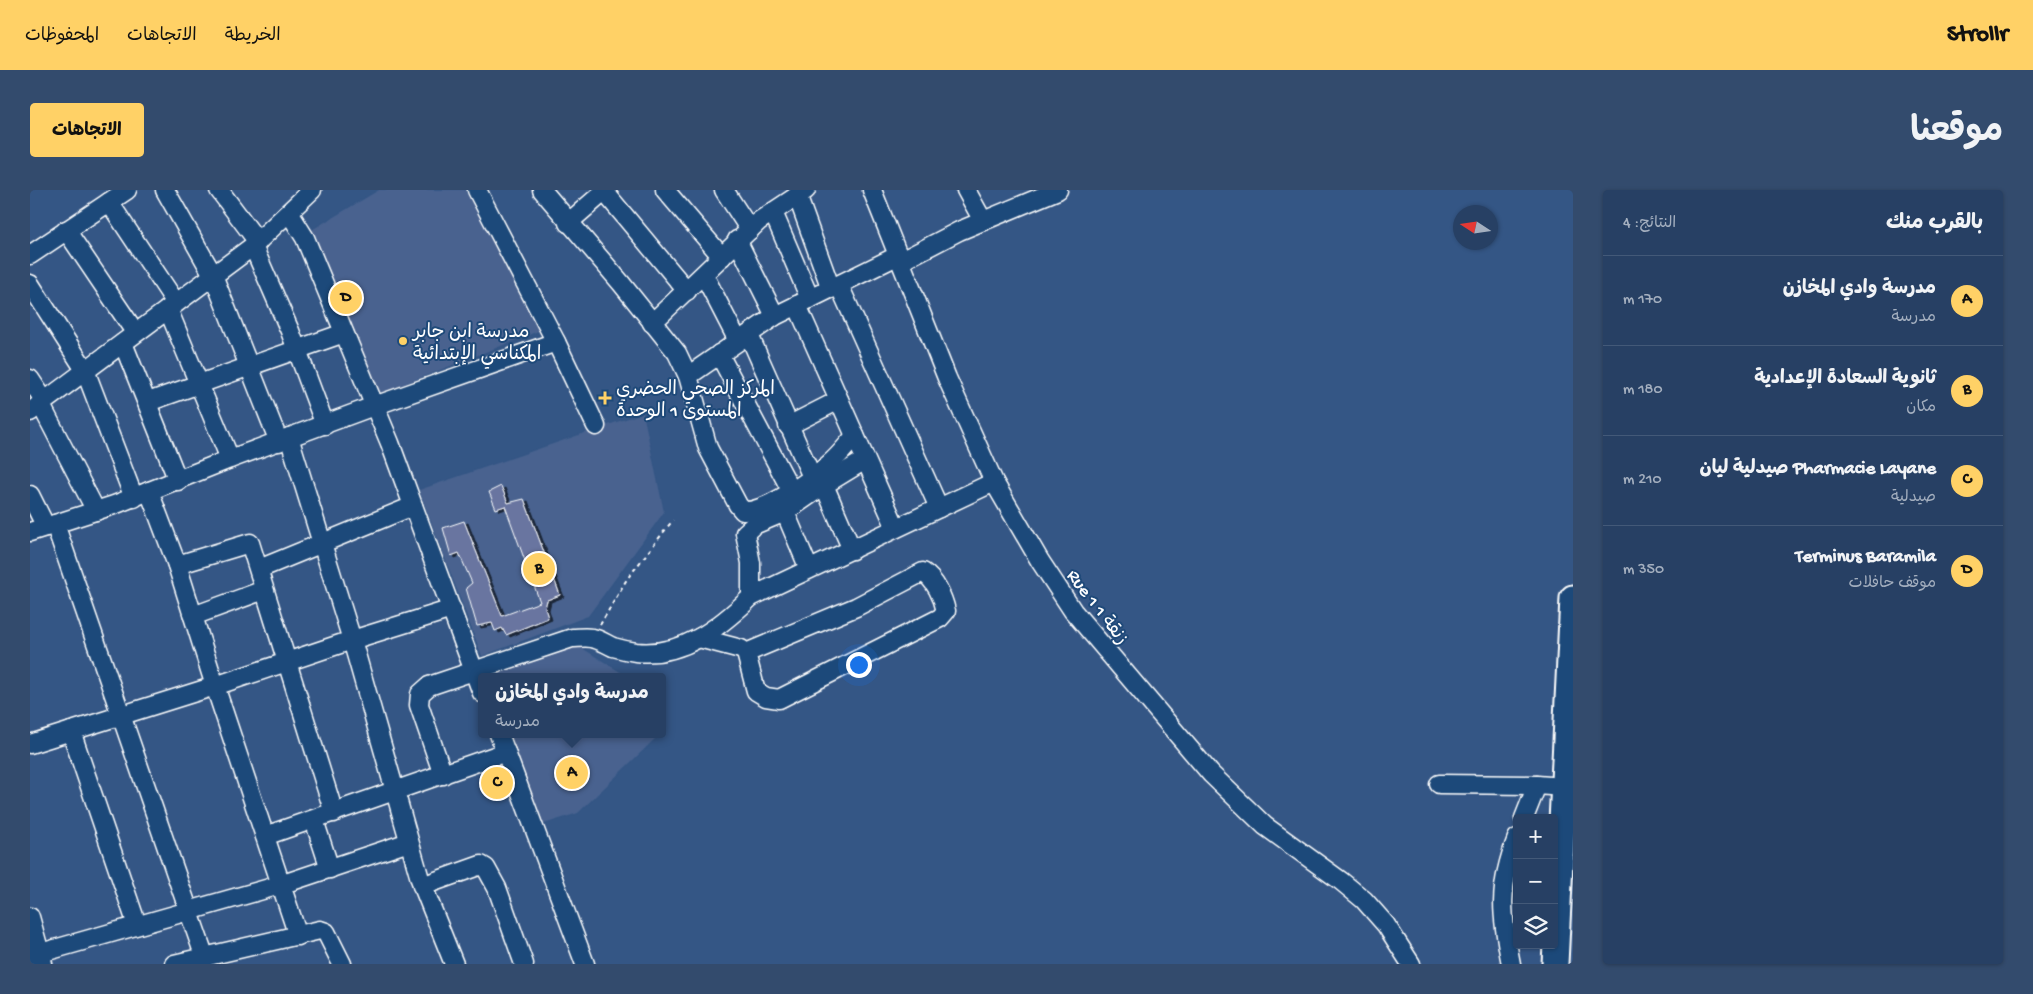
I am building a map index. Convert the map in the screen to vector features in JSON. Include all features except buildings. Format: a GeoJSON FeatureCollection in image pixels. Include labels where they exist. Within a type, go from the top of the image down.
{"type":"FeatureCollection","features":[{"type":"Feature","properties":{"kind":"highway"},"geometry":{"type":"LineString","coordinates":[[1555,964],[1573,598]]}},
{"type":"Feature","properties":{"kind":"highway"},"geometry":{"type":"LineString","coordinates":[[1570,964],[1573,903]]}},
{"type":"Feature","properties":{"kind":"street"},"geometry":{"type":"LineString","coordinates":[[30,255],[127,190]]}},
{"type":"Feature","properties":{"kind":"street"},"geometry":{"type":"LineString","coordinates":[[165,190],[213,275],[250,366],[284,440],[323,544],[422,886],[454,964]]}},
{"type":"Feature","properties":{"kind":"street"},"geometry":{"type":"LineString","coordinates":[[220,190],[256,244],[325,424]]}},
{"type":"Feature","properties":{"kind":"street"},"geometry":{"type":"LineString","coordinates":[[38,405],[256,244],[290,214],[312,190]]}},
{"type":"Feature","properties":{"kind":"street"},"geometry":{"type":"LineString","coordinates":[[477,190],[556,342],[596,426]]}},
{"type":"Feature","properties":{"kind":"street"},"geometry":{"type":"LineString","coordinates":[[542,190],[568,223],[622,283],[677,353],[688,376],[708,448],[743,511],[751,512],[865,460]]}},
{"type":"Feature","properties":{"kind":"street"},"geometry":{"type":"LineString","coordinates":[[568,223],[604,190],[687,291]]}},
{"type":"Feature","properties":{"kind":"street"},"geometry":{"type":"LineString","coordinates":[[664,190],[722,257]]}},
{"type":"Feature","properties":{"kind":"street"},"geometry":{"type":"LineString","coordinates":[[724,190],[775,316]]}},
{"type":"Feature","properties":{"kind":"street","name":"Rue 1 زنقة 1"},"geometry":{"type":"LineString","coordinates":[[872,190],[947,378],[994,482],[1040,560],[1073,611],[1211,774],[1265,826],[1364,900],[1386,925],[1411,964]]}},
{"type":"Feature","properties":{"kind":"street"},"geometry":{"type":"LineString","coordinates":[[966,190],[983,221]]}},
{"type":"Feature","properties":{"kind":"street"},"geometry":{"type":"LineString","coordinates":[[688,376],[775,316],[899,258],[1058,190]]}},
{"type":"Feature","properties":{"kind":"street"},"geometry":{"type":"LineString","coordinates":[[652,323],[704,275],[743,235],[801,193],[835,287],[939,508]]}},
{"type":"Feature","properties":{"kind":"street"},"geometry":{"type":"LineString","coordinates":[[109,202],[172,306],[230,459]]}},
{"type":"Feature","properties":{"kind":"street"},"geometry":{"type":"LineString","coordinates":[[773,212],[803,302],[839,400],[896,528]]}},
{"type":"Feature","properties":{"kind":"street"},"geometry":{"type":"LineString","coordinates":[[290,214],[305,238],[374,406],[452,609],[478,682]]}},
{"type":"Feature","properties":{"kind":"street"},"geometry":{"type":"LineString","coordinates":[[66,230],[129,338],[148,402],[178,480]]}},
{"type":"Feature","properties":{"kind":"street"},"geometry":{"type":"LineString","coordinates":[[704,275],[744,338],[852,550]]}},
{"type":"Feature","properties":{"kind":"street"},"geometry":{"type":"LineString","coordinates":[[30,284],[85,370],[141,494],[177,565],[298,936]]}},
{"type":"Feature","properties":{"kind":"street"},"geometry":{"type":"LineString","coordinates":[[148,402],[344,333]]}},
{"type":"Feature","properties":{"kind":"street"},"geometry":{"type":"LineString","coordinates":[[44,528],[141,494],[374,406],[556,342]]}},
{"type":"Feature","properties":{"kind":"street"},"geometry":{"type":"LineString","coordinates":[[719,354],[792,492]]}},
{"type":"Feature","properties":{"kind":"street"},"geometry":{"type":"LineString","coordinates":[[30,379],[38,405],[96,510]]}},
{"type":"Feature","properties":{"kind":"street"},"geometry":{"type":"LineString","coordinates":[[788,426],[839,400]]}},
{"type":"Feature","properties":{"kind":"street"},"geometry":{"type":"LineString","coordinates":[[750,597],[751,563],[745,533],[754,525],[785,512],[818,481],[830,463],[855,436]]}},
{"type":"Feature","properties":{"kind":"street"},"geometry":{"type":"LineString","coordinates":[[443,775],[419,705],[420,694],[429,686],[572,638],[592,638],[614,647],[636,652],[667,652],[682,648],[740,608],[750,597],[994,482]]}},
{"type":"Feature","properties":{"kind":"street"},"geometry":{"type":"LineString","coordinates":[[30,495],[120,715],[190,911],[216,959]]}},
{"type":"Feature","properties":{"kind":"street"},"geometry":{"type":"LineString","coordinates":[[258,569],[413,506]]}},
{"type":"Feature","properties":{"kind":"street"},"geometry":{"type":"LineString","coordinates":[[785,512],[809,569]]}},
{"type":"Feature","properties":{"kind":"street"},"geometry":{"type":"LineString","coordinates":[[177,565],[250,543],[334,813]]}},
{"type":"Feature","properties":{"kind":"street"},"geometry":{"type":"LineString","coordinates":[[699,638],[740,649],[746,654],[756,691],[766,697],[779,699],[940,618],[946,611],[944,602],[929,576],[923,572],[856,607],[746,654]]}},
{"type":"Feature","properties":{"kind":"street"},"geometry":{"type":"LineString","coordinates":[[193,616],[264,590]]}},
{"type":"Feature","properties":{"kind":"street"},"geometry":{"type":"LineString","coordinates":[[30,744],[452,609]]}},
{"type":"Feature","properties":{"kind":"street"},"geometry":{"type":"LineString","coordinates":[[71,731],[137,925]]}},
{"type":"Feature","properties":{"kind":"street"},"geometry":{"type":"LineString","coordinates":[[501,738],[584,964]]}},
{"type":"Feature","properties":{"kind":"street"},"geometry":{"type":"LineString","coordinates":[[265,836],[506,752]]}},
{"type":"Feature","properties":{"kind":"street"},"geometry":{"type":"LineString","coordinates":[[1439,784],[1563,787]]}},
{"type":"Feature","properties":{"kind":"street"},"geometry":{"type":"LineString","coordinates":[[1526,814],[1537,785]]}},
{"type":"Feature","properties":{"kind":"street"},"geometry":{"type":"LineString","coordinates":[[314,820],[330,870]]}},
{"type":"Feature","properties":{"kind":"street"},"geometry":{"type":"LineString","coordinates":[[30,917],[37,958],[137,925],[330,870],[409,842]]}},
{"type":"Feature","properties":{"kind":"street"},"geometry":{"type":"LineString","coordinates":[[1511,964],[1503,922],[1502,895],[1506,869],[1513,849]]}},
{"type":"Feature","properties":{"kind":"street"},"geometry":{"type":"LineString","coordinates":[[422,886],[480,865],[486,868],[497,888],[524,964]]}},
{"type":"Feature","properties":{"kind":"street"},"geometry":{"type":"LineString","coordinates":[[174,964],[216,959],[320,930],[326,932],[342,964]]}},
{"type":"Feature","properties":{"kind":"path"},"geometry":{"type":"LineString","coordinates":[[592,638],[627,579],[673,520]]}},
{"type":"Feature","properties":{"kind":"shaded area"},"geometry":{"type":"Polygon","coordinates":[[[379,190],[465,190],[541,330],[377,395],[310,231],[379,190]]]}},
{"type":"Feature","properties":{"kind":"shaded area"},"geometry":{"type":"Polygon","coordinates":[[[643,413],[664,512],[588,616],[482,656],[419,490],[643,413]]]}},
{"type":"Feature","properties":{"kind":"shaded area"},"geometry":{"type":"Polygon","coordinates":[[[574,643],[622,673],[494,673],[574,643]]]}},
{"type":"Feature","properties":{"kind":"shaded area"},"geometry":{"type":"Polygon","coordinates":[[[510,738],[656,738],[578,813],[544,824],[510,738]]]}},
{"type":"Feature","properties":{"kind":"place","name":"Terminus Baramila"},"geometry":{"type":"Point","coordinates":[346,298]}},
{"type":"Feature","properties":{"kind":"place","name":"مدرسة ابن جابر المكناسي الإبتدائية"},"geometry":{"type":"Point","coordinates":[403,341]}},
{"type":"Feature","properties":{"kind":"place","name":"المركز الصحي الحضري المستوى 1 الوحدة"},"geometry":{"type":"Point","coordinates":[605,398]}},
{"type":"Feature","properties":{"kind":"place","name":"ثانوية السعادة الإعدادية"},"geometry":{"type":"Point","coordinates":[539,569]}},
{"type":"Feature","properties":{"kind":"place","name":"مدرسة وادي المخازن"},"geometry":{"type":"Point","coordinates":[572,773]}},
{"type":"Feature","properties":{"kind":"place","name":"Pharmacie Layane صيدلية ليان"},"geometry":{"type":"Point","coordinates":[497,783]}}]}
